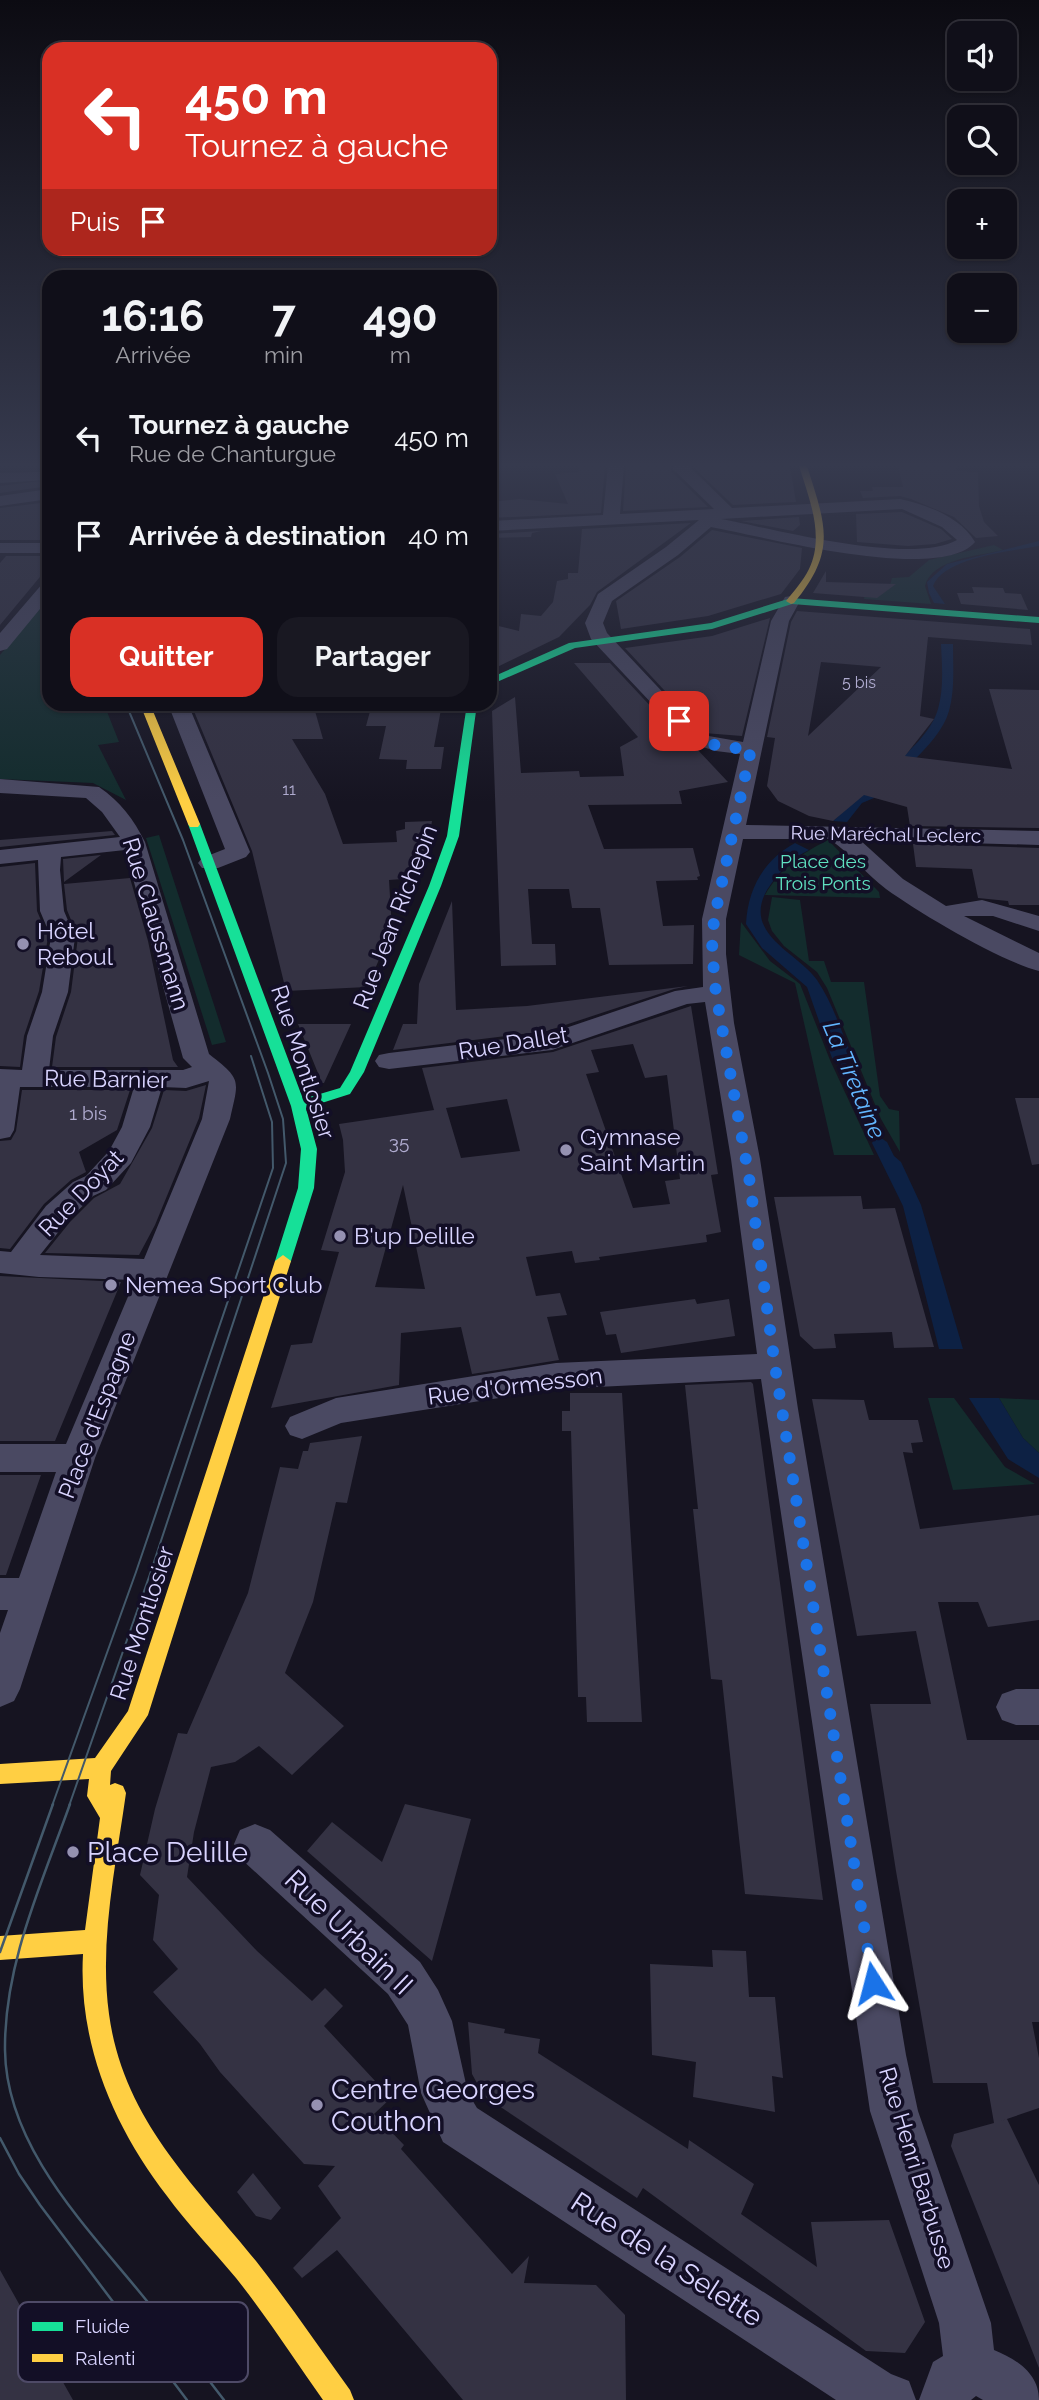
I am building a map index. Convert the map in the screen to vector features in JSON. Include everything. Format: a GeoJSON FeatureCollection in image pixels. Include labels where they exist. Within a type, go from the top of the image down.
{"type":"FeatureCollection","features":[{"type":"Feature","properties":{"kind":"street"},"geometry":{"type":"LineString","coordinates":[[598,631],[604,598],[633,578]]}},
{"type":"Feature","properties":{"kind":"street"},"geometry":{"type":"LineString","coordinates":[[791,601],[807,578]]}},
{"type":"Feature","properties":{"kind":"street"},"geometry":{"type":"LineString","coordinates":[[0,645],[42,594]]}},
{"type":"Feature","properties":{"kind":"street"},"geometry":{"type":"LineString","coordinates":[[497,679],[565,649],[598,631],[712,626],[791,601],[1039,620]]}},
{"type":"Feature","properties":{"kind":"street","name":"Rue Henri Barbusse"},"geometry":{"type":"LineString","coordinates":[[791,601],[780,621],[714,919],[712,949],[716,994],[749,1177],[775,1366],[883,2055],[894,2111],[965,2323],[958,2385]]}},
{"type":"Feature","properties":{"kind":"street"},"geometry":{"type":"LineString","coordinates":[[8,607],[29,608]]}},
{"type":"Feature","properties":{"kind":"street"},"geometry":{"type":"LineString","coordinates":[[598,631],[696,739],[716,746],[751,749]]}},
{"type":"Feature","properties":{"kind":"street","name":"Rue Montlosier"},"geometry":{"type":"LineString","coordinates":[[101,1768],[135,1721],[306,1188],[309,1149],[298,1105],[210,863],[148,711]]}},
{"type":"Feature","properties":{"kind":"street"},"geometry":{"type":"LineString","coordinates":[[181,711],[238,852],[227,859],[210,863]]}},
{"type":"Feature","properties":{"kind":"street","name":"Rue Jean Richepin"},"geometry":{"type":"LineString","coordinates":[[298,1105],[345,1091],[353,1082],[435,886],[453,836],[471,711]]}},
{"type":"Feature","properties":{"kind":"street","name":"Rue Claussmann"},"geometry":{"type":"LineString","coordinates":[[0,786],[91,792],[104,799],[126,828],[134,842],[197,1058],[211,1070]]}},
{"type":"Feature","properties":{"kind":"street","name":"Rue Maréchal Leclerc"},"geometry":{"type":"LineString","coordinates":[[733,832],[813,831],[837,835],[883,832],[1039,838]]}},
{"type":"Feature","properties":{"kind":"street"},"geometry":{"type":"LineString","coordinates":[[837,835],[852,845],[876,870],[949,916],[1039,963]]}},
{"type":"Feature","properties":{"kind":"street"},"geometry":{"type":"LineString","coordinates":[[0,857],[134,842]]}},
{"type":"Feature","properties":{"kind":"street"},"geometry":{"type":"LineString","coordinates":[[0,1130],[14,1078],[40,1036],[55,992],[63,937],[52,911],[48,870],[50,853]]}},
{"type":"Feature","properties":{"kind":"street"},"geometry":{"type":"LineString","coordinates":[[949,916],[969,905],[981,906],[1039,925]]}},
{"type":"Feature","properties":{"kind":"street","name":"Rue Dallet"},"geometry":{"type":"LineString","coordinates":[[389,1061],[552,1042],[684,996],[716,994]]}},
{"type":"Feature","properties":{"kind":"street","name":"Rue Barnier"},"geometry":{"type":"LineString","coordinates":[[14,1078],[186,1079],[211,1070]]}},
{"type":"Feature","properties":{"kind":"street","name":"Place d'Espagne"},"geometry":{"type":"LineString","coordinates":[[0,1689],[15,1594],[78,1458],[216,1119],[223,1089],[222,1078],[211,1070]]}},
{"type":"Feature","properties":{"kind":"street","name":"Rue Doyat"},"geometry":{"type":"LineString","coordinates":[[10,1263],[30,1247],[57,1213],[83,1189],[96,1184],[121,1156],[136,1127],[151,1079]]}},
{"type":"Feature","properties":{"kind":"street"},"geometry":{"type":"LineString","coordinates":[[10,1263],[155,1271]]}},
{"type":"Feature","properties":{"kind":"street","name":"Rue d'Ormesson"},"geometry":{"type":"LineString","coordinates":[[302,1426],[336,1411],[556,1376],[775,1366]]}},
{"type":"Feature","properties":{"kind":"street"},"geometry":{"type":"LineString","coordinates":[[0,1458],[78,1458]]}},
{"type":"Feature","properties":{"kind":"street","name":"Rue Montlosier"},"geometry":{"type":"LineString","coordinates":[[135,1721],[136,1741]]}},
{"type":"Feature","properties":{"kind":"street"},"geometry":{"type":"LineString","coordinates":[[0,1774],[101,1768],[116,1788],[100,1884],[96,1941],[97,2012],[107,2054],[136,2127],[165,2173],[247,2272],[340,2400]]}},
{"type":"Feature","properties":{"kind":"street"},"geometry":{"type":"LineString","coordinates":[[112,1816],[129,1791]]}},
{"type":"Feature","properties":{"kind":"street","name":"Rue Urbain II"},"geometry":{"type":"LineString","coordinates":[[255,1844],[404,1978],[423,2005],[434,2037],[441,2086],[449,2111]]}},
{"type":"Feature","properties":{"kind":"street"},"geometry":{"type":"LineString","coordinates":[[0,1948],[96,1941]]}},
{"type":"Feature","properties":{"kind":"street","name":"Rue de la Selette"},"geometry":{"type":"LineString","coordinates":[[449,2111],[460,2125],[876,2395],[890,2400]]}},
{"type":"Feature","properties":{"kind":"street"},"geometry":{"type":"LineString","coordinates":[[958,2385],[993,2375],[1004,2383],[1015,2400]]}},
{"type":"Feature","properties":{"kind":"green space"},"geometry":{"type":"Polygon","coordinates":[[[892,578],[929,578],[925,586],[931,604],[864,599],[866,586],[889,589],[892,578]]]}},
{"type":"Feature","properties":{"kind":"green space"},"geometry":{"type":"Polygon","coordinates":[[[42,604],[42,711],[107,711],[119,742],[98,745],[126,800],[93,783],[0,779],[0,655],[42,604]]]}},
{"type":"Feature","properties":{"kind":"green space"},"geometry":{"type":"Polygon","coordinates":[[[159,835],[226,1042],[212,1045],[146,838],[159,835]]]}},
{"type":"Feature","properties":{"kind":"green space","name":"Place des Trois Ponts"},"geometry":{"type":"Polygon","coordinates":[[[828,840],[879,892],[880,898],[765,895],[792,863],[828,840]]]}},
{"type":"Feature","properties":{"kind":"green space"},"geometry":{"type":"Polygon","coordinates":[[[772,897],[800,900],[809,961],[824,961],[831,982],[864,982],[880,1096],[889,1109],[899,1111],[900,1152],[881,1119],[827,988],[817,972],[784,946],[772,931],[768,920],[772,897]]]}},
{"type":"Feature","properties":{"kind":"green space"},"geometry":{"type":"Polygon","coordinates":[[[741,922],[770,961],[800,984],[830,1060],[874,1155],[834,1155],[795,983],[739,955],[741,922]]]}},
{"type":"Feature","properties":{"kind":"green space"},"geometry":{"type":"Polygon","coordinates":[[[928,1398],[954,1398],[1005,1467],[1035,1484],[953,1490],[928,1398]]]}},
{"type":"Feature","properties":{"kind":"green space"},"geometry":{"type":"Polygon","coordinates":[[[999,1398],[1039,1400],[1039,1453],[1023,1438],[999,1398]]]}},
{"type":"Feature","properties":{"kind":"water"},"geometry":{"type":"Polygon","coordinates":[[[931,578],[939,578],[933,586],[945,604],[934,603],[927,582],[931,578]]]}},
{"type":"Feature","properties":{"kind":"water"},"geometry":{"type":"Polygon","coordinates":[[[941,644],[953,644],[953,678],[949,711],[937,735],[874,798],[862,803],[847,822],[833,821],[917,743],[933,721],[941,693],[941,644]]]}},
{"type":"Feature","properties":{"kind":"water"},"geometry":{"type":"Polygon","coordinates":[[[795,843],[809,850],[791,862],[771,884],[761,905],[761,919],[775,941],[817,980],[832,1007],[851,1054],[845,1061],[881,1138],[901,1162],[921,1205],[963,1349],[939,1349],[903,1206],[872,1143],[874,1139],[840,1063],[832,1058],[807,987],[762,948],[746,924],[750,899],[760,876],[775,858],[795,843]]]}},
{"type":"Feature","properties":{"kind":"water"},"geometry":{"type":"Polygon","coordinates":[[[969,1398],[999,1398],[1023,1438],[1039,1453],[1039,1478],[1008,1459],[969,1398]]]}},
{"type":"Feature","properties":{"kind":"building"},"geometry":{"type":"Polygon","coordinates":[[[0,578],[39,578],[0,625],[0,578]]]}},
{"type":"Feature","properties":{"kind":"building"},"geometry":{"type":"Polygon","coordinates":[[[616,578],[597,592],[590,605],[559,637],[497,667],[497,626],[519,631],[521,614],[541,616],[553,602],[557,581],[616,578]]]}},
{"type":"Feature","properties":{"kind":"building"},"geometry":{"type":"Polygon","coordinates":[[[649,578],[793,578],[781,594],[708,616],[621,629],[616,601],[649,578]]]}},
{"type":"Feature","properties":{"kind":"building"},"geometry":{"type":"Polygon","coordinates":[[[822,578],[826,578],[826,582],[896,584],[877,598],[813,593],[822,578]]]}},
{"type":"Feature","properties":{"kind":"building"},"geometry":{"type":"Polygon","coordinates":[[[972,587],[1003,588],[1005,593],[1021,594],[1028,610],[961,604],[957,593],[974,593],[972,587]]]}},
{"type":"Feature","properties":{"kind":"building"},"geometry":{"type":"Polygon","coordinates":[[[797,611],[1030,629],[1032,645],[928,637],[920,716],[934,719],[905,756],[1012,769],[989,689],[1039,690],[1039,828],[910,826],[907,807],[864,795],[833,821],[809,816],[778,801],[767,786],[775,738],[767,737],[791,622],[797,611]],[[821,662],[808,736],[881,667],[821,662]]]}},
{"type":"Feature","properties":{"kind":"building"},"geometry":{"type":"Polygon","coordinates":[[[770,618],[742,736],[704,733],[625,648],[712,636],[770,618]]]}},
{"type":"Feature","properties":{"kind":"building"},"geometry":{"type":"Polygon","coordinates":[[[574,663],[610,663],[687,745],[696,748],[728,782],[679,791],[682,804],[588,805],[604,849],[693,848],[700,876],[697,877],[698,880],[656,881],[663,926],[694,925],[693,964],[609,965],[600,908],[572,908],[569,889],[528,889],[532,944],[555,944],[556,965],[501,966],[492,711],[497,711],[497,708],[515,697],[521,773],[579,771],[580,777],[624,776],[620,747],[638,737],[574,663]]]}},
{"type":"Feature","properties":{"kind":"building"},"geometry":{"type":"Polygon","coordinates":[[[194,711],[315,711],[323,739],[292,739],[325,794],[343,844],[397,842],[396,831],[405,829],[405,822],[432,821],[427,851],[415,878],[389,880],[392,930],[367,987],[286,991],[252,851],[194,711]]]}},
{"type":"Feature","properties":{"kind":"building"},"geometry":{"type":"Polygon","coordinates":[[[370,711],[441,711],[434,747],[444,747],[441,769],[406,769],[407,760],[379,759],[386,726],[366,726],[370,711]]]}},
{"type":"Feature","properties":{"kind":"building"},"geometry":{"type":"Polygon","coordinates":[[[112,831],[115,835],[0,847],[0,840],[112,831]]]}},
{"type":"Feature","properties":{"kind":"building"},"geometry":{"type":"Polygon","coordinates":[[[913,844],[1039,848],[1039,905],[1009,905],[1008,901],[978,898],[972,869],[916,867],[913,844]]]}},
{"type":"Feature","properties":{"kind":"building"},"geometry":{"type":"Polygon","coordinates":[[[101,855],[64,882],[63,859],[101,855]]]}},
{"type":"Feature","properties":{"kind":"building"},"geometry":{"type":"Polygon","coordinates":[[[35,863],[37,911],[48,937],[39,991],[24,1036],[20,1067],[0,1066],[0,867],[35,863]]]}},
{"type":"Feature","properties":{"kind":"building"},"geometry":{"type":"Polygon","coordinates":[[[130,878],[148,941],[173,1060],[178,1067],[52,1067],[56,1037],[71,992],[78,937],[67,910],[64,884],[130,878]]]}},
{"type":"Feature","properties":{"kind":"building"},"geometry":{"type":"Polygon","coordinates":[[[452,901],[456,1010],[527,1006],[688,986],[547,1031],[393,1050],[403,1024],[417,1024],[419,984],[452,901]]]}},
{"type":"Feature","properties":{"kind":"building"},"geometry":{"type":"Polygon","coordinates":[[[691,1006],[718,1174],[711,1175],[721,1232],[706,1235],[707,1242],[599,1257],[600,1260],[575,1263],[572,1251],[526,1257],[536,1296],[560,1293],[567,1315],[547,1317],[559,1360],[472,1374],[461,1327],[401,1333],[399,1385],[271,1408],[291,1345],[312,1343],[339,1252],[321,1250],[345,1172],[339,1124],[441,1109],[434,1110],[422,1068],[553,1052],[691,1006]],[[633,1044],[591,1050],[599,1072],[586,1074],[633,1208],[670,1204],[665,1181],[680,1179],[667,1075],[645,1078],[633,1044]],[[507,1099],[446,1108],[461,1158],[520,1151],[507,1099]],[[403,1185],[375,1287],[425,1289],[403,1185]]]}},
{"type":"Feature","properties":{"kind":"building"},"geometry":{"type":"Polygon","coordinates":[[[298,1024],[351,1024],[324,1083],[322,1083],[298,1024]]]}},
{"type":"Feature","properties":{"kind":"building"},"geometry":{"type":"Polygon","coordinates":[[[206,1085],[199,1118],[155,1225],[139,1255],[45,1253],[94,1198],[120,1184],[152,1128],[164,1090],[186,1091],[206,1085]]]}},
{"type":"Feature","properties":{"kind":"building"},"geometry":{"type":"Polygon","coordinates":[[[22,1090],[130,1090],[117,1130],[79,1152],[86,1172],[71,1180],[44,1204],[10,1249],[0,1248],[0,1141],[11,1140],[16,1131],[22,1090]]]}},
{"type":"Feature","properties":{"kind":"building"},"geometry":{"type":"Polygon","coordinates":[[[1015,1098],[1039,1098],[1039,1164],[1032,1165],[1015,1098]]]}},
{"type":"Feature","properties":{"kind":"building"},"geometry":{"type":"Polygon","coordinates":[[[861,1196],[863,1209],[895,1208],[934,1347],[894,1348],[892,1332],[834,1334],[836,1348],[814,1349],[800,1336],[774,1197],[861,1196]]]}},
{"type":"Feature","properties":{"kind":"building"},"geometry":{"type":"Polygon","coordinates":[[[0,1276],[121,1282],[55,1441],[0,1441],[0,1276]]]}},
{"type":"Feature","properties":{"kind":"building"},"geometry":{"type":"Polygon","coordinates":[[[695,1299],[697,1304],[729,1299],[735,1336],[621,1353],[616,1334],[606,1335],[600,1312],[695,1299]]]}},
{"type":"Feature","properties":{"kind":"building"},"geometry":{"type":"Polygon","coordinates":[[[751,1382],[823,1900],[745,1894],[722,1680],[711,1679],[693,1509],[698,1509],[685,1385],[751,1382]]]}},
{"type":"Feature","properties":{"kind":"building"},"geometry":{"type":"Polygon","coordinates":[[[570,1393],[622,1393],[642,1722],[587,1722],[586,1697],[578,1697],[571,1431],[562,1431],[562,1411],[570,1411],[570,1393]]]}},
{"type":"Feature","properties":{"kind":"building"},"geometry":{"type":"Polygon","coordinates":[[[812,1399],[864,1400],[869,1420],[918,1420],[923,1442],[911,1443],[913,1453],[903,1452],[920,1529],[1039,1515],[1039,1620],[988,1627],[978,1602],[938,1602],[967,1740],[1039,1740],[1039,2022],[1032,2022],[1039,2058],[1039,2108],[998,2122],[1007,2119],[1039,2185],[1039,2368],[951,2146],[954,2134],[994,2123],[987,2083],[933,2083],[896,1871],[870,1704],[931,1704],[916,1631],[857,1636],[812,1399]]]}},
{"type":"Feature","properties":{"kind":"building","name":"Centre Georges Couthon"},"geometry":{"type":"Polygon","coordinates":[[[362,1436],[347,1503],[336,1502],[313,1602],[285,1673],[344,1726],[292,1775],[259,1746],[235,1762],[211,1767],[194,1832],[187,1877],[257,1951],[312,2001],[325,1988],[343,2006],[324,2026],[391,2098],[374,2114],[404,2145],[401,2149],[512,2274],[529,2256],[524,2283],[596,2285],[625,2315],[626,2400],[463,2400],[337,2250],[302,2278],[293,2268],[341,2218],[318,2186],[335,2166],[304,2164],[220,2072],[200,2044],[153,1992],[178,1969],[153,1940],[159,1895],[140,1875],[155,1809],[178,1733],[187,1734],[248,1593],[280,1467],[298,1469],[303,1451],[308,1451],[310,1443],[362,1436]]]}},
{"type":"Feature","properties":{"kind":"building"},"geometry":{"type":"Polygon","coordinates":[[[0,1475],[41,1475],[6,1575],[0,1575],[0,1475]]]}},
{"type":"Feature","properties":{"kind":"building"},"geometry":{"type":"Polygon","coordinates":[[[405,1804],[471,1819],[432,1961],[307,1851],[332,1822],[382,1862],[405,1804]]]}},
{"type":"Feature","properties":{"kind":"building"},"geometry":{"type":"Polygon","coordinates":[[[712,1950],[746,1951],[749,1997],[775,1997],[783,2078],[772,2076],[775,2112],[693,2097],[696,2062],[652,2055],[650,1964],[713,1967],[712,1950]]]}},
{"type":"Feature","properties":{"kind":"building"},"geometry":{"type":"Polygon","coordinates":[[[468,2022],[505,2029],[504,2033],[540,2039],[538,2053],[688,2149],[689,2140],[754,2184],[741,2214],[817,2267],[811,2222],[889,2220],[925,2322],[905,2353],[866,2351],[643,2188],[637,2198],[484,2096],[472,2074],[468,2022]]]}},
{"type":"Feature","properties":{"kind":"building"},"geometry":{"type":"Polygon","coordinates":[[[253,2173],[281,2208],[271,2220],[256,2216],[237,2192],[253,2173]]]}},
{"type":"Feature","properties":{"kind":"building"},"geometry":{"type":"Polygon","coordinates":[[[0,2270],[18,2302],[18,2382],[63,2382],[73,2400],[0,2400],[0,2270]]]}},
{"type":"Feature","properties":{"kind":"tram line"},"geometry":{"type":"LineString","coordinates":[[69,1806],[150,1574],[286,1163],[283,1119],[268,1073],[183,840],[129,711]]}},
{"type":"Feature","properties":{"kind":"tram line"},"geometry":{"type":"LineString","coordinates":[[52,1806],[136,1572],[273,1168],[272,1122],[251,1056]]}},
{"type":"Feature","properties":{"kind":"tram line"},"geometry":{"type":"LineString","coordinates":[[0,1952],[53,1804]]}},
{"type":"Feature","properties":{"kind":"tram line"},"geometry":{"type":"LineString","coordinates":[[70,1804],[27,1924],[11,1986],[5,2050],[9,2085],[19,2119],[52,2182],[147,2302]]}},
{"type":"Feature","properties":{"kind":"tram line"},"geometry":{"type":"LineString","coordinates":[[0,2138],[19,2174],[40,2205],[113,2302]]}},
{"type":"Feature","properties":{"kind":"tram line"},"geometry":{"type":"LineString","coordinates":[[173,2382],[187,2400]]}},
{"type":"Feature","properties":{"kind":"tram line"},"geometry":{"type":"LineString","coordinates":[[210,2382],[224,2400]]}},
{"type":"Feature","properties":{"kind":"traffic: fast"},"geometry":{"type":"LineString","coordinates":[[497,679],[573,645],[712,626],[791,601],[1039,620]]}},
{"type":"Feature","properties":{"kind":"traffic: fast"},"geometry":{"type":"LineString","coordinates":[[298,1106],[345,1091],[357,1072],[435,886],[453,836],[471,711]]}},
{"type":"Feature","properties":{"kind":"traffic: fast"},"geometry":{"type":"LineString","coordinates":[[194,824],[298,1106],[309,1149],[306,1188],[283,1261]]}},
{"type":"Feature","properties":{"kind":"traffic: slow"},"geometry":{"type":"LineString","coordinates":[[791,601],[809,578]]}},
{"type":"Feature","properties":{"kind":"traffic: slow"},"geometry":{"type":"LineString","coordinates":[[148,711],[194,824]]}},
{"type":"Feature","properties":{"kind":"traffic: slow"},"geometry":{"type":"LineString","coordinates":[[112,1816],[98,1796],[101,1768],[137,1715],[283,1261]]}},
{"type":"Feature","properties":{"kind":"traffic: slow"},"geometry":{"type":"LineString","coordinates":[[0,1774],[101,1768]]}},
{"type":"Feature","properties":{"kind":"traffic: slow"},"geometry":{"type":"LineString","coordinates":[[115,1793],[99,1903],[95,1959],[97,2014],[115,2083],[136,2126],[161,2167],[259,2287],[340,2400]]}},
{"type":"Feature","properties":{"kind":"traffic: slow"},"geometry":{"type":"LineString","coordinates":[[0,1948],[96,1941]]}},
{"type":"Feature","properties":{"kind":"place","name":"Hôtel Reboul"},"geometry":{"type":"Point","coordinates":[23,944]}},
{"type":"Feature","properties":{"kind":"place","name":"Gymnase Saint Martin"},"geometry":{"type":"Point","coordinates":[566,1150]}},
{"type":"Feature","properties":{"kind":"place","name":"B'up Delille"},"geometry":{"type":"Point","coordinates":[340,1236]}},
{"type":"Feature","properties":{"kind":"place","name":"Nemea Sport Club"},"geometry":{"type":"Point","coordinates":[111,1285]}},
{"type":"Feature","properties":{"kind":"place","name":"Place Delille"},"geometry":{"type":"Point","coordinates":[73,1852]}},
{"type":"Feature","properties":{"kind":"place","name":"Centre Georges Couthon"},"geometry":{"type":"Point","coordinates":[317,2105]}},
{"type":"Feature","properties":{"kind":"route"},"geometry":{"type":"LineString","coordinates":[[679,721],[696,739],[716,746],[751,749],[714,919],[712,949],[716,994],[749,1177],[775,1366],[873,1983]]}},
{"type":"Feature","properties":{"kind":"water label","name":"La Tiretaine"},"geometry":{"type":"Point","coordinates":[854,1080]}}]}
